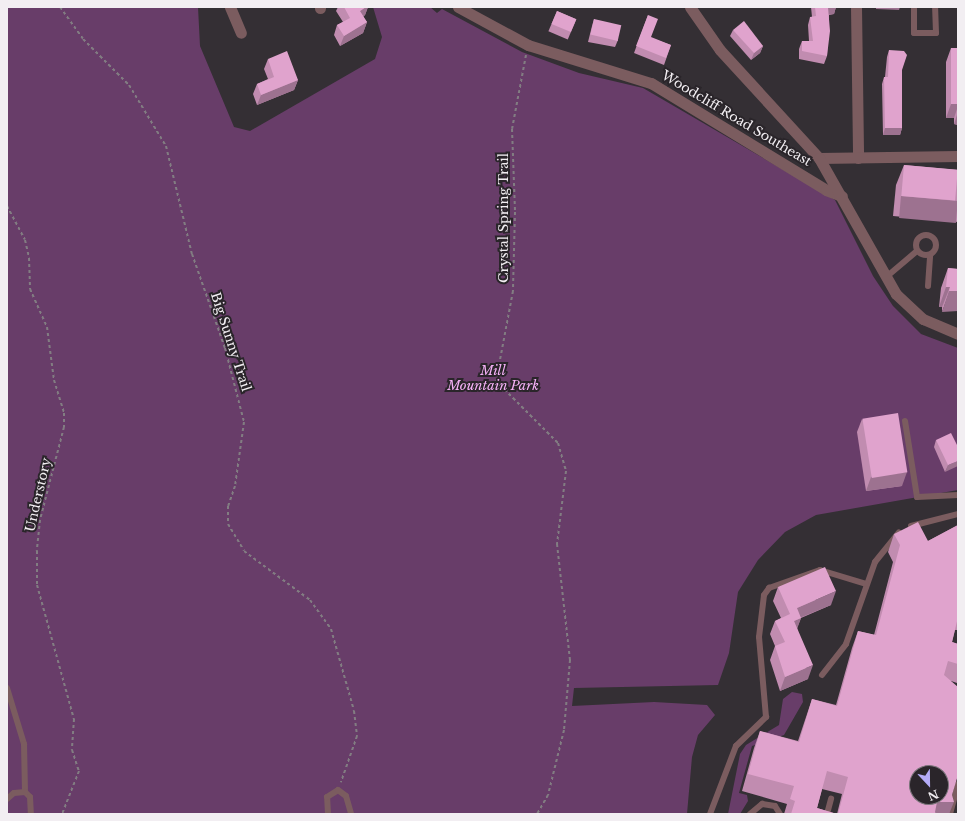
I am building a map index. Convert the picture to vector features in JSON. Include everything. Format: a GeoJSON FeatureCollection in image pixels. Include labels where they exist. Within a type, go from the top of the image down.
{"type":"FeatureCollection","features":[{"type":"Feature","properties":{"kind":"street"},"geometry":{"type":"LineString","coordinates":[[230,7],[241,33]]}},
{"type":"Feature","properties":{"kind":"street","name":"Woodcliff Road Southeast"},"geometry":{"type":"LineString","coordinates":[[458,7],[528,45],[651,83],[826,190],[842,196]]}},
{"type":"Feature","properties":{"kind":"street"},"geometry":{"type":"LineString","coordinates":[[690,7],[720,50],[819,158],[842,196],[885,278],[911,310],[938,327],[958,334]]}},
{"type":"Feature","properties":{"kind":"street"},"geometry":{"type":"LineString","coordinates":[[856,7],[858,158]]}},
{"type":"Feature","properties":{"kind":"street"},"geometry":{"type":"LineString","coordinates":[[819,158],[958,156]]}},
{"type":"Feature","properties":{"kind":"lane"},"geometry":{"type":"LineString","coordinates":[[914,7],[914,33],[936,33],[935,7]]}},
{"type":"Feature","properties":{"kind":"lane"},"geometry":{"type":"LineString","coordinates":[[918,251],[917,240],[928,236],[936,245],[930,255],[928,286]]}},
{"type":"Feature","properties":{"kind":"lane"},"geometry":{"type":"LineString","coordinates":[[885,278],[918,251]]}},
{"type":"Feature","properties":{"kind":"lane"},"geometry":{"type":"LineString","coordinates":[[918,251],[930,255]]}},
{"type":"Feature","properties":{"kind":"lane"},"geometry":{"type":"LineString","coordinates":[[905,421],[917,497],[958,495]]}},
{"type":"Feature","properties":{"kind":"lane"},"geometry":{"type":"LineString","coordinates":[[822,675],[846,644],[874,562],[900,532],[958,514]]}},
{"type":"Feature","properties":{"kind":"lane"},"geometry":{"type":"LineString","coordinates":[[710,814],[736,746],[766,717],[759,637],[764,595],[769,588],[820,570],[866,584]]}},
{"type":"Feature","properties":{"kind":"lane"},"geometry":{"type":"LineString","coordinates":[[7,688],[24,744],[26,792],[30,797],[31,814]]}},
{"type":"Feature","properties":{"kind":"lane"},"geometry":{"type":"LineString","coordinates":[[950,814],[958,784]]}},
{"type":"Feature","properties":{"kind":"lane"},"geometry":{"type":"LineString","coordinates":[[328,814],[327,798],[338,790],[346,796],[351,814]]}},
{"type":"Feature","properties":{"kind":"lane"},"geometry":{"type":"LineString","coordinates":[[7,799],[14,793],[26,792]]}},
{"type":"Feature","properties":{"kind":"lane"},"geometry":{"type":"LineString","coordinates":[[827,814],[831,799]]}},
{"type":"Feature","properties":{"kind":"lane"},"geometry":{"type":"LineString","coordinates":[[750,814],[762,804],[775,806],[780,814]]}},
{"type":"Feature","properties":{"kind":"path","name":"Big Sunny Trail"},"geometry":{"type":"LineString","coordinates":[[60,7],[83,39],[129,85],[166,146],[192,254],[225,348],[244,422],[236,479],[228,506],[228,524],[244,551],[305,596],[331,629],[354,711],[357,736],[338,790]]}},
{"type":"Feature","properties":{"kind":"path","name":"Crystal Spring Trail"},"geometry":{"type":"LineString","coordinates":[[528,45],[512,129],[515,212],[513,291],[496,381],[558,443],[566,471],[557,544],[570,660],[564,730],[548,795],[537,814]]}},
{"type":"Feature","properties":{"kind":"path","name":"Understory"},"geometry":{"type":"LineString","coordinates":[[7,206],[25,240],[29,258],[30,289],[47,327],[54,380],[64,412],[64,427],[40,520],[37,552],[37,585],[74,719],[72,750],[79,771],[62,814]]}},
{"type":"Feature","properties":{"kind":"green space","name":"Mill Mountain Park"},"geometry":{"type":"Polygon","coordinates":[[[7,7],[198,7],[200,46],[234,127],[250,131],[375,59],[382,37],[373,7],[430,7],[437,13],[442,9],[522,52],[579,73],[643,88],[835,200],[873,276],[893,306],[921,334],[958,348],[958,490],[816,515],[785,532],[758,560],[738,592],[729,653],[718,685],[574,688],[572,706],[654,702],[707,705],[715,715],[698,735],[692,757],[687,814],[7,814],[7,7]]]}},
{"type":"Feature","properties":{"kind":"green space"},"geometry":{"type":"Polygon","coordinates":[[[792,692],[802,694],[803,702],[784,735],[752,746],[739,793],[747,795],[748,801],[740,814],[728,814],[740,754],[746,745],[779,725],[783,699],[792,692]]]}},
{"type":"Feature","properties":{"kind":"building"},"geometry":{"type":"Polygon","coordinates":[[[344,7],[366,7],[360,11],[367,22],[344,36],[337,25],[350,18],[344,7]]]}},
{"type":"Feature","properties":{"kind":"building"},"geometry":{"type":"Polygon","coordinates":[[[815,7],[828,7],[830,31],[827,56],[802,51],[802,41],[813,41],[810,17],[816,16],[815,7]]]}},
{"type":"Feature","properties":{"kind":"building"},"geometry":{"type":"Polygon","coordinates":[[[557,11],[576,19],[571,32],[552,24],[557,11]]]}},
{"type":"Feature","properties":{"kind":"building"},"geometry":{"type":"Polygon","coordinates":[[[648,15],[658,19],[651,37],[671,45],[666,58],[636,46],[648,15]]]}},
{"type":"Feature","properties":{"kind":"building"},"geometry":{"type":"Polygon","coordinates":[[[594,19],[621,25],[618,41],[590,35],[594,19]]]}},
{"type":"Feature","properties":{"kind":"building"},"geometry":{"type":"Polygon","coordinates":[[[744,21],[763,46],[754,53],[733,30],[744,21]]]}},
{"type":"Feature","properties":{"kind":"building"},"geometry":{"type":"Polygon","coordinates":[[[951,48],[958,48],[958,104],[951,104],[951,48]]]}},
{"type":"Feature","properties":{"kind":"building"},"geometry":{"type":"Polygon","coordinates":[[[889,50],[904,51],[907,55],[902,70],[902,128],[885,128],[884,77],[888,77],[889,50]]]}},
{"type":"Feature","properties":{"kind":"building"},"geometry":{"type":"Polygon","coordinates":[[[287,51],[298,80],[261,95],[257,84],[274,77],[268,59],[287,51]]]}},
{"type":"Feature","properties":{"kind":"building"},"geometry":{"type":"Polygon","coordinates":[[[904,165],[958,170],[955,201],[901,196],[904,165]]]}},
{"type":"Feature","properties":{"kind":"building"},"geometry":{"type":"Polygon","coordinates":[[[948,268],[958,269],[958,291],[949,291],[950,287],[946,287],[948,268]]]}},
{"type":"Feature","properties":{"kind":"building"},"geometry":{"type":"Polygon","coordinates":[[[898,413],[907,472],[872,478],[862,419],[898,413]]]}},
{"type":"Feature","properties":{"kind":"building"},"geometry":{"type":"Polygon","coordinates":[[[951,433],[958,447],[958,461],[948,465],[936,440],[951,433]]]}},
{"type":"Feature","properties":{"kind":"building"},"geometry":{"type":"Polygon","coordinates":[[[918,522],[928,541],[958,525],[958,617],[952,642],[958,644],[958,664],[948,661],[944,675],[958,687],[958,775],[952,795],[954,802],[949,802],[949,765],[909,765],[909,805],[936,805],[936,814],[838,814],[848,777],[827,771],[817,808],[837,814],[791,814],[795,801],[790,799],[794,786],[748,774],[760,731],[799,742],[812,699],[837,706],[858,631],[876,635],[900,545],[894,534],[918,522]]]}},
{"type":"Feature","properties":{"kind":"building"},"geometry":{"type":"Polygon","coordinates":[[[825,567],[836,591],[797,608],[801,618],[794,621],[813,665],[785,677],[775,646],[785,642],[775,621],[790,614],[778,587],[825,567]]]}}]}
